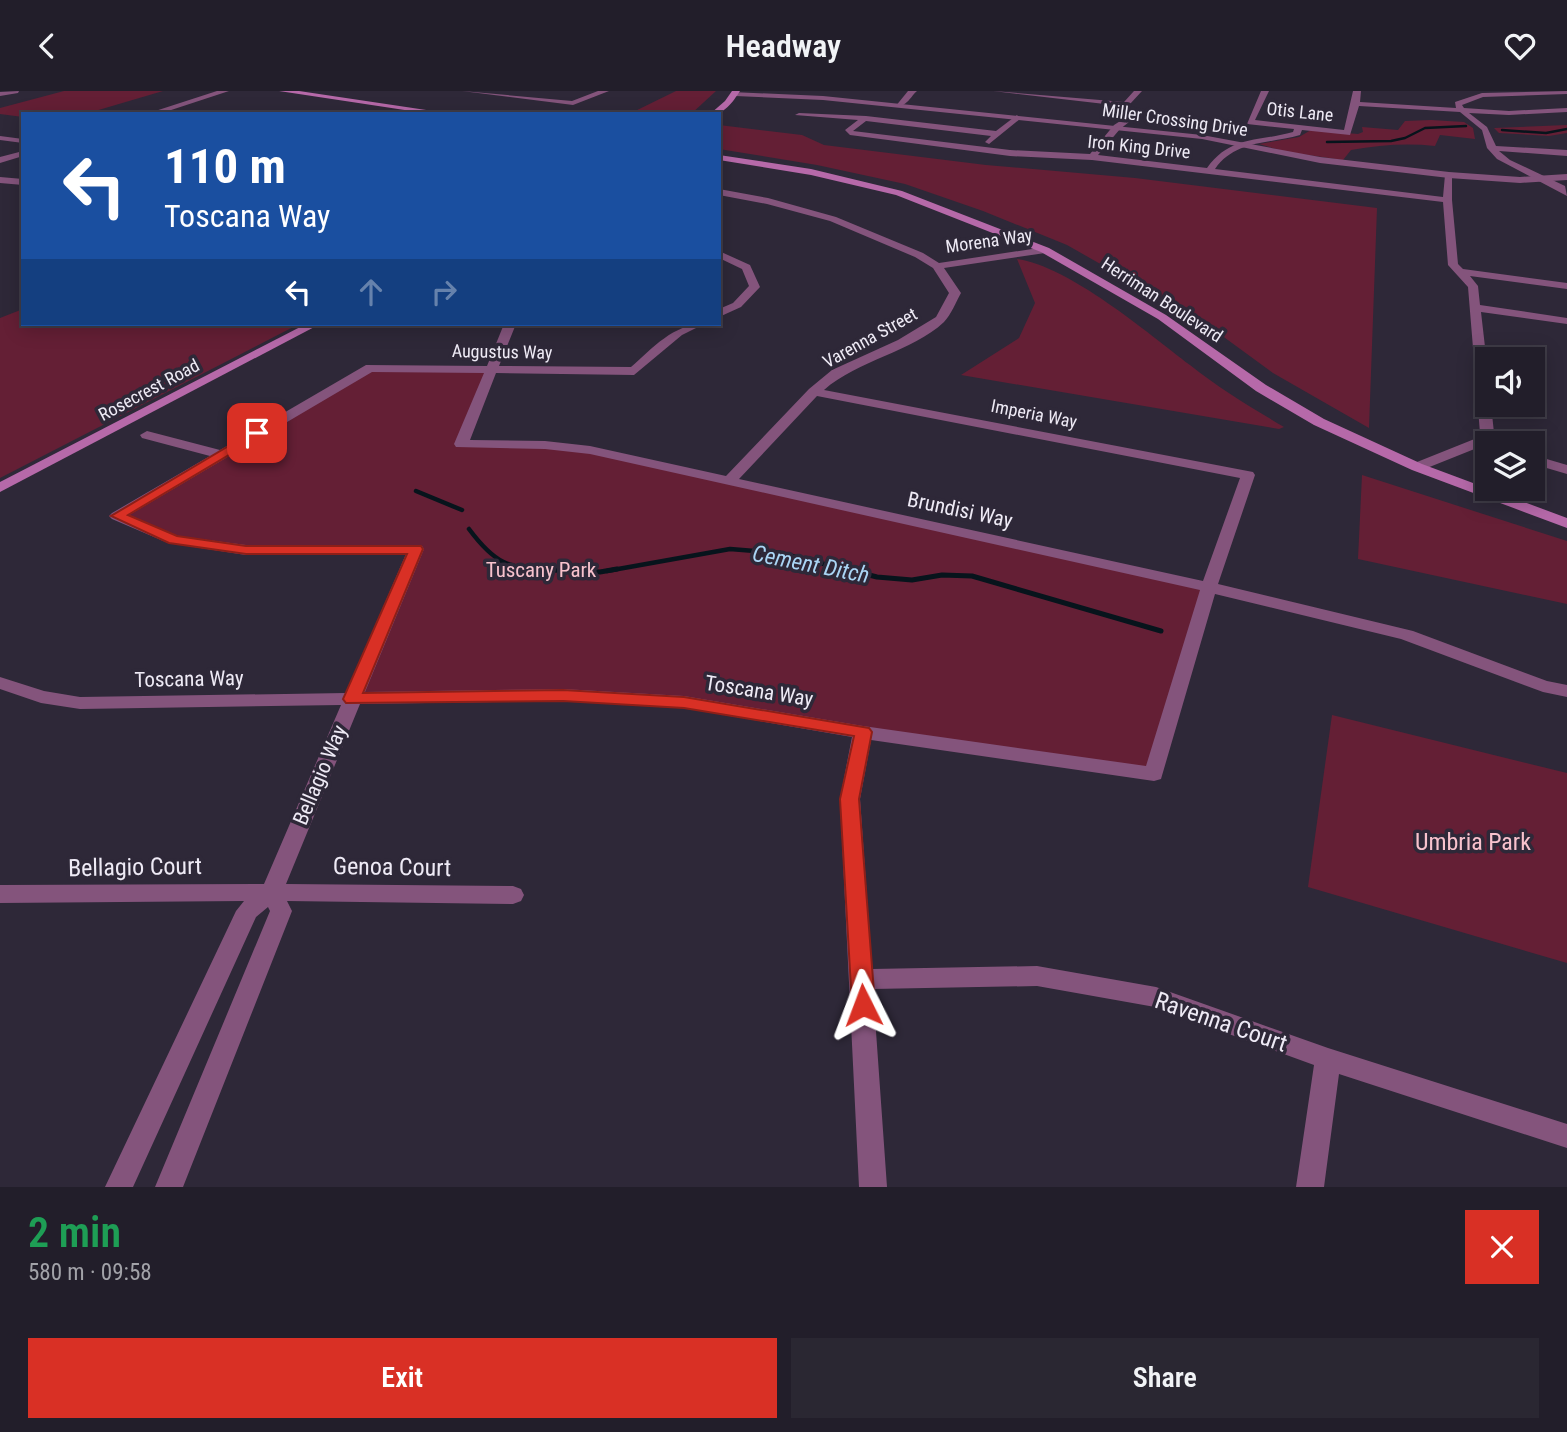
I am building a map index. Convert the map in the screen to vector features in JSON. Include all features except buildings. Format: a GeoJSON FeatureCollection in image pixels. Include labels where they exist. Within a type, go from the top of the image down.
{"type":"FeatureCollection","features":[{"type":"Feature","properties":{"kind":"main road"},"geometry":{"type":"LineString","coordinates":[[283,91],[435,112]]}},
{"type":"Feature","properties":{"kind":"main road"},"geometry":{"type":"LineString","coordinates":[[716,112],[735,93]]}},
{"type":"Feature","properties":{"kind":"main road","name":"Herriman Boulevard"},"geometry":{"type":"LineString","coordinates":[[721,157],[811,172],[899,193],[1045,250],[1162,317],[1261,388],[1319,422],[1417,467],[1567,523]]}},
{"type":"Feature","properties":{"kind":"main road","name":"Rosecrest Road"},"geometry":{"type":"LineString","coordinates":[[0,488],[310,326]]}},
{"type":"Feature","properties":{"kind":"street"},"geometry":{"type":"LineString","coordinates":[[0,94],[15,91]]}},
{"type":"Feature","properties":{"kind":"street"},"geometry":{"type":"LineString","coordinates":[[157,112],[225,91]]}},
{"type":"Feature","properties":{"kind":"street"},"geometry":{"type":"LineString","coordinates":[[466,91],[573,103],[605,91]]}},
{"type":"Feature","properties":{"kind":"street"},"geometry":{"type":"LineString","coordinates":[[997,91],[1126,104]]}},
{"type":"Feature","properties":{"kind":"street"},"geometry":{"type":"LineString","coordinates":[[1092,157],[1117,127],[1129,119],[1129,116],[1125,115],[1126,104],[1138,91]]}},
{"type":"Feature","properties":{"kind":"street","name":"Otis Lane"},"geometry":{"type":"LineString","coordinates":[[1265,91],[1250,123],[1347,133],[1356,104]]}},
{"type":"Feature","properties":{"kind":"street"},"geometry":{"type":"LineString","coordinates":[[1357,91],[1356,104],[1509,113],[1567,110]]}},
{"type":"Feature","properties":{"kind":"street"},"geometry":{"type":"LineString","coordinates":[[1567,92],[1502,92],[1467,98],[1458,104],[1466,117],[1481,124],[1487,131],[1492,148],[1499,157],[1539,179],[1562,187],[1567,193]]}},
{"type":"Feature","properties":{"kind":"street","name":"Miller Crossing Drive"},"geometry":{"type":"LineString","coordinates":[[735,93],[823,98],[1117,127],[1242,144],[1320,160],[1449,175],[1539,179],[1567,177]]}},
{"type":"Feature","properties":{"kind":"street"},"geometry":{"type":"LineString","coordinates":[[894,105],[911,96],[911,93]]}},
{"type":"Feature","properties":{"kind":"street"},"geometry":{"type":"LineString","coordinates":[[799,115],[866,118],[998,134]]}},
{"type":"Feature","properties":{"kind":"street"},"geometry":{"type":"LineString","coordinates":[[981,150],[1017,117]]}},
{"type":"Feature","properties":{"kind":"street","name":"Iron King Drive"},"geometry":{"type":"LineString","coordinates":[[866,118],[849,131],[850,133],[981,150],[1092,157],[1447,200]]}},
{"type":"Feature","properties":{"kind":"street"},"geometry":{"type":"LineString","coordinates":[[1209,171],[1222,152],[1242,144],[1286,137],[1297,132],[1298,128]]}},
{"type":"Feature","properties":{"kind":"street"},"geometry":{"type":"LineString","coordinates":[[0,138],[21,141]]}},
{"type":"Feature","properties":{"kind":"street"},"geometry":{"type":"LineString","coordinates":[[1492,148],[1567,153]]}},
{"type":"Feature","properties":{"kind":"street"},"geometry":{"type":"LineString","coordinates":[[0,160],[21,154]]}},
{"type":"Feature","properties":{"kind":"street"},"geometry":{"type":"LineString","coordinates":[[1449,175],[1447,200],[1453,265],[1473,286],[1487,431]]}},
{"type":"Feature","properties":{"kind":"street"},"geometry":{"type":"LineString","coordinates":[[0,180],[21,182]]}},
{"type":"Feature","properties":{"kind":"street"},"geometry":{"type":"LineString","coordinates":[[721,192],[768,201],[833,219],[919,255],[937,266]]}},
{"type":"Feature","properties":{"kind":"street","name":"Morena Way"},"geometry":{"type":"LineString","coordinates":[[937,266],[1045,250]]}},
{"type":"Feature","properties":{"kind":"street"},"geometry":{"type":"LineString","coordinates":[[721,255],[746,267],[755,287],[737,305],[721,313]]}},
{"type":"Feature","properties":{"kind":"street","name":"Varenna Street"},"geometry":{"type":"LineString","coordinates":[[730,480],[814,392],[836,373],[902,343],[940,319],[955,293],[937,266]]}},
{"type":"Feature","properties":{"kind":"street"},"geometry":{"type":"LineString","coordinates":[[1460,272],[1567,286]]}},
{"type":"Feature","properties":{"kind":"street"},"geometry":{"type":"LineString","coordinates":[[1475,308],[1567,321]]}},
{"type":"Feature","properties":{"kind":"street","name":"Brundisi Way"},"geometry":{"type":"LineString","coordinates":[[509,326],[461,444],[545,445],[590,450],[730,480],[1209,587],[1407,635],[1543,686],[1567,691]]}},
{"type":"Feature","properties":{"kind":"street","name":"Augustus Way"},"geometry":{"type":"LineString","coordinates":[[370,368],[634,371],[678,333],[694,326]]}},
{"type":"Feature","properties":{"kind":"street","name":"Bellagio Way"},"geometry":{"type":"LineString","coordinates":[[119,1187],[247,911],[271,892],[416,549],[246,550],[174,540],[117,516],[370,368]]}},
{"type":"Feature","properties":{"kind":"street","name":"Imperia Way"},"geometry":{"type":"LineString","coordinates":[[814,392],[1248,474]]}},
{"type":"Feature","properties":{"kind":"street"},"geometry":{"type":"LineString","coordinates":[[147,435],[220,454]]}},
{"type":"Feature","properties":{"kind":"street"},"geometry":{"type":"LineString","coordinates":[[1417,467],[1475,446]]}},
{"type":"Feature","properties":{"kind":"street"},"geometry":{"type":"LineString","coordinates":[[1545,463],[1567,470]]}},
{"type":"Feature","properties":{"kind":"street","name":"Toscana Way"},"geometry":{"type":"LineString","coordinates":[[0,683],[41,697],[80,703],[563,695],[684,702],[863,732],[1154,774],[1209,587],[1248,474]]}},
{"type":"Feature","properties":{"kind":"street"},"geometry":{"type":"LineString","coordinates":[[863,732],[850,799],[873,1187]]}},
{"type":"Feature","properties":{"kind":"street"},"geometry":{"type":"LineString","coordinates":[[169,1187],[281,911],[271,892]]}},
{"type":"Feature","properties":{"kind":"street","name":"Bellagio Court"},"geometry":{"type":"LineString","coordinates":[[0,894],[271,892]]}},
{"type":"Feature","properties":{"kind":"street","name":"Genoa Court"},"geometry":{"type":"LineString","coordinates":[[271,892],[513,895]]}},
{"type":"Feature","properties":{"kind":"street","name":"Ravenna Court"},"geometry":{"type":"LineString","coordinates":[[862,979],[1037,976],[1156,997],[1328,1059],[1567,1136]]}},
{"type":"Feature","properties":{"kind":"street"},"geometry":{"type":"LineString","coordinates":[[1310,1187],[1328,1059]]}},
{"type":"Feature","properties":{"kind":"green space"},"geometry":{"type":"Polygon","coordinates":[[[64,91],[163,91],[92,112],[21,112],[21,117],[0,114],[0,108],[64,91]]]}},
{"type":"Feature","properties":{"kind":"green space"},"geometry":{"type":"Polygon","coordinates":[[[676,91],[716,91],[693,112],[633,112],[676,91]]]}},
{"type":"Feature","properties":{"kind":"green space"},"geometry":{"type":"Polygon","coordinates":[[[1405,121],[1464,122],[1473,128],[1475,139],[1440,135],[1435,146],[1362,148],[1351,150],[1343,160],[1287,152],[1259,144],[1299,137],[1311,130],[1358,134],[1363,132],[1362,127],[1398,130],[1405,121]]]}},
{"type":"Feature","properties":{"kind":"green space"},"geometry":{"type":"Polygon","coordinates":[[[721,125],[802,135],[824,145],[986,165],[1135,178],[1377,208],[1369,428],[1273,373],[1206,324],[1067,245],[983,211],[905,184],[817,165],[721,149],[721,125]]]}},
{"type":"Feature","properties":{"kind":"green space"},"geometry":{"type":"Polygon","coordinates":[[[1567,125],[1567,133],[1549,136],[1499,133],[1494,128],[1567,125]]]}},
{"type":"Feature","properties":{"kind":"green space"},"geometry":{"type":"Polygon","coordinates":[[[1017,259],[1038,264],[1084,287],[1131,319],[1213,382],[1284,427],[1279,429],[961,375],[1019,338],[1035,303],[1017,259]]]}},
{"type":"Feature","properties":{"kind":"green space"},"geometry":{"type":"Polygon","coordinates":[[[21,310],[21,326],[295,326],[0,478],[0,318],[21,310]]]}},
{"type":"Feature","properties":{"kind":"green space","name":"Tuscany Park"},"geometry":{"type":"Polygon","coordinates":[[[370,368],[490,370],[462,444],[590,450],[1209,587],[1154,774],[684,702],[352,699],[416,550],[246,550],[174,540],[117,516],[370,368]]]}},
{"type":"Feature","properties":{"kind":"green space"},"geometry":{"type":"Polygon","coordinates":[[[1362,475],[1567,541],[1567,604],[1358,559],[1362,475]]]}},
{"type":"Feature","properties":{"kind":"green space","name":"Umbria Park"},"geometry":{"type":"Polygon","coordinates":[[[1332,715],[1567,773],[1567,963],[1308,887],[1332,715]]]}},
{"type":"Feature","properties":{"kind":"waterway"},"geometry":{"type":"LineString","coordinates":[[1327,142],[1391,141],[1405,138],[1425,128],[1466,126]]}},
{"type":"Feature","properties":{"kind":"waterway"},"geometry":{"type":"LineString","coordinates":[[1502,130],[1546,133],[1567,129]]}},
{"type":"Feature","properties":{"kind":"waterway","name":"Cement Ditch"},"geometry":{"type":"LineString","coordinates":[[416,491],[462,510]]}},
{"type":"Feature","properties":{"kind":"waterway","name":"Cement Ditch"},"geometry":{"type":"LineString","coordinates":[[469,529],[495,557],[513,566],[534,569]]}},
{"type":"Feature","properties":{"kind":"waterway","name":"Cement Ditch"},"geometry":{"type":"LineString","coordinates":[[607,571],[730,549],[780,553],[852,571]]}},
{"type":"Feature","properties":{"kind":"waterway","name":"Cement Ditch"},"geometry":{"type":"LineString","coordinates":[[528,569],[534,569]]}},
{"type":"Feature","properties":{"kind":"waterway","name":"Cement Ditch"},"geometry":{"type":"LineString","coordinates":[[534,569],[600,572],[617,569]]}},
{"type":"Feature","properties":{"kind":"waterway","name":"Cement Ditch"},"geometry":{"type":"LineString","coordinates":[[534,569],[550,571]]}},
{"type":"Feature","properties":{"kind":"waterway","name":"Cement Ditch"},"geometry":{"type":"LineString","coordinates":[[845,569],[877,577],[912,580],[942,575],[972,576],[1161,631]]}},
{"type":"Feature","properties":{"kind":"route"},"geometry":{"type":"LineString","coordinates":[[257,433],[117,516],[174,540],[246,550],[416,549],[352,699],[563,695],[684,702],[863,732],[850,799],[863,1005]]}}]}
